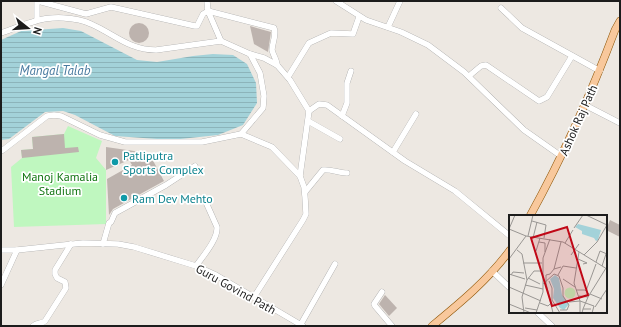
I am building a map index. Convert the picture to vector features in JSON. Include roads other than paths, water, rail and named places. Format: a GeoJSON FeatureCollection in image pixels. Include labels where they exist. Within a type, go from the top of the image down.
{"type":"FeatureCollection","features":[{"type":"Feature","properties":{"kind":"main road","name":"Ashok Raj Path"},"geometry":{"type":"LineString","coordinates":[[531,215],[586,105],[615,30],[620,21]]}},
{"type":"Feature","properties":{"kind":"main road"},"geometry":{"type":"LineString","coordinates":[[432,326],[461,302],[492,271],[509,251]]}},
{"type":"Feature","properties":{"kind":"street"},"geometry":{"type":"LineString","coordinates":[[37,20],[37,1],[86,14],[111,7],[195,26],[197,26],[203,14],[208,11],[274,28],[275,32],[272,49],[277,60],[277,65]]}},
{"type":"Feature","properties":{"kind":"street"},"geometry":{"type":"LineString","coordinates":[[207,1],[208,11],[221,41]]}},
{"type":"Feature","properties":{"kind":"street"},"geometry":{"type":"LineString","coordinates":[[336,1],[359,17],[401,32],[428,45],[469,76],[524,130],[561,156]]}},
{"type":"Feature","properties":{"kind":"street"},"geometry":{"type":"LineString","coordinates":[[388,27],[400,1]]}},
{"type":"Feature","properties":{"kind":"street"},"geometry":{"type":"LineString","coordinates":[[501,8],[522,28],[600,71]]}},
{"type":"Feature","properties":{"kind":"street"},"geometry":{"type":"LineString","coordinates":[[288,77],[309,43],[331,33],[353,34],[359,17]]}},
{"type":"Feature","properties":{"kind":"street"},"geometry":{"type":"LineString","coordinates":[[1,34],[37,20],[80,20],[91,24],[137,48],[156,50],[221,41],[250,54],[264,58],[277,65],[288,77],[309,111],[300,176],[306,210],[303,220],[254,297]]}},
{"type":"Feature","properties":{"kind":"street"},"geometry":{"type":"LineString","coordinates":[[241,134],[263,108],[264,102],[260,73],[250,54]]}},
{"type":"Feature","properties":{"kind":"street"},"geometry":{"type":"LineString","coordinates":[[469,76],[481,66],[486,65],[539,101],[547,98],[572,56]]}},
{"type":"Feature","properties":{"kind":"street"},"geometry":{"type":"LineString","coordinates":[[342,116],[347,104],[347,83],[351,71]]}},
{"type":"Feature","properties":{"kind":"street"},"geometry":{"type":"LineString","coordinates":[[309,111],[319,104],[322,104],[342,116],[393,152],[455,191],[509,235]]}},
{"type":"Feature","properties":{"kind":"street"},"geometry":{"type":"LineString","coordinates":[[586,105],[620,123]]}},
{"type":"Feature","properties":{"kind":"street"},"geometry":{"type":"LineString","coordinates":[[393,152],[416,114]]}},
{"type":"Feature","properties":{"kind":"street"},"geometry":{"type":"LineString","coordinates":[[1,151],[47,116],[54,115],[61,116],[100,135],[125,142],[202,142],[241,134],[272,147],[300,176]]}},
{"type":"Feature","properties":{"kind":"street"},"geometry":{"type":"LineString","coordinates":[[308,121],[340,138]]}},
{"type":"Feature","properties":{"kind":"street"},"geometry":{"type":"LineString","coordinates":[[103,244],[109,223],[111,222],[115,213],[166,185],[195,166]]}},
{"type":"Feature","properties":{"kind":"street"},"geometry":{"type":"LineString","coordinates":[[304,192],[323,170],[326,169],[337,173],[347,173]]}},
{"type":"Feature","properties":{"kind":"street"},"geometry":{"type":"LineString","coordinates":[[196,266],[217,233],[204,198]]}},
{"type":"Feature","properties":{"kind":"street"},"geometry":{"type":"LineString","coordinates":[[38,325],[45,321],[66,288],[65,282],[57,278],[55,270],[71,244]]}},
{"type":"Feature","properties":{"kind":"street","name":"Guru Govind Path"},"geometry":{"type":"LineString","coordinates":[[1,250],[17,250],[71,244],[118,244],[134,247],[196,266],[216,275],[302,325]]}},
{"type":"Feature","properties":{"kind":"street"},"geometry":{"type":"LineString","coordinates":[[1,285],[17,250]]}},
{"type":"Feature","properties":{"kind":"street"},"geometry":{"type":"LineString","coordinates":[[302,325],[335,264]]}},
{"type":"Feature","properties":{"kind":"street"},"geometry":{"type":"LineString","coordinates":[[492,271],[509,287]]}},
{"type":"Feature","properties":{"kind":"street"},"geometry":{"type":"LineString","coordinates":[[382,292],[374,304],[392,326]]}},
{"type":"Feature","properties":{"kind":"street"},"geometry":{"type":"LineString","coordinates":[[538,313],[552,326]]}},
{"type":"Feature","properties":{"kind":"water","name":"Mangal Talab"},"geometry":{"type":"Polygon","coordinates":[[[63,28],[81,31],[137,60],[157,62],[213,54],[233,55],[247,64],[256,83],[257,103],[243,125],[218,135],[171,140],[115,136],[75,115],[63,111],[45,112],[9,139],[1,140],[1,40],[21,31],[63,28]]]}},
{"type":"Feature","properties":{"kind":"place","name":"Patliputra Sports Complex"},"geometry":{"type":"Point","coordinates":[115,162]}},
{"type":"Feature","properties":{"kind":"place","name":"Ram Dev Mehto"},"geometry":{"type":"Point","coordinates":[124,198]}},
{"type":"Feature","properties":{"kind":"park label","name":"Manoj Kamalia Stadium"},"geometry":{"type":"Point","coordinates":[60,183]}}]}
